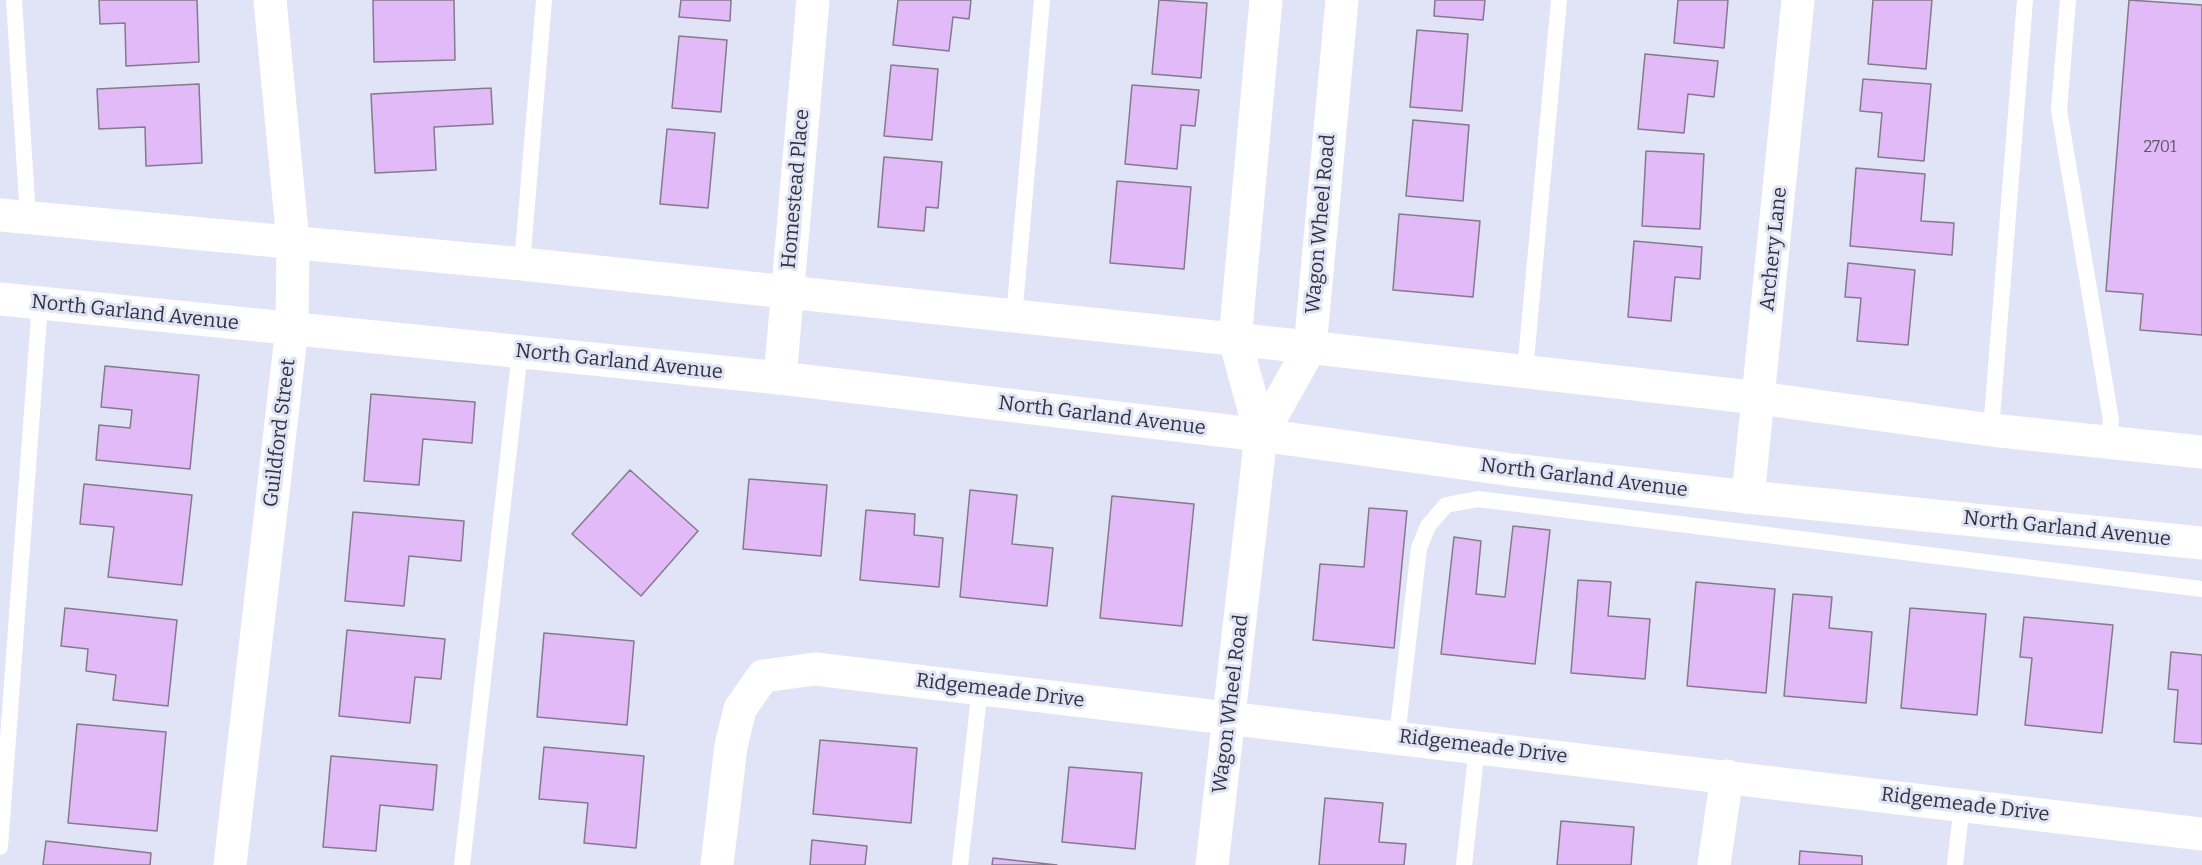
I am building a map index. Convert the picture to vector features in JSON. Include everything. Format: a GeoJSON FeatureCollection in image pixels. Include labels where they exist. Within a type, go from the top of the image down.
{"type":"FeatureCollection","features":[{"type":"Feature","properties":{"kind":"street","name":"Guildford Street"},"geometry":{"type":"LineString","coordinates":[[230,865],[292,328],[293,242],[270,0]]}},
{"type":"Feature","properties":{"kind":"street","name":"Homestead Place"},"geometry":{"type":"LineString","coordinates":[[780,378],[813,0]]}},
{"type":"Feature","properties":{"kind":"street","name":"Wagon Wheel Road"},"geometry":{"type":"LineString","coordinates":[[1212,865],[1261,435],[1235,340],[1266,0]]}},
{"type":"Feature","properties":{"kind":"street","name":"Wagon Wheel Road"},"geometry":{"type":"LineString","coordinates":[[1261,435],[1310,348],[1342,0]]}},
{"type":"Feature","properties":{"kind":"street","name":"Archery Lane"},"geometry":{"type":"LineString","coordinates":[[1748,497],[1798,0]]}},
{"type":"Feature","properties":{"kind":"street"},"geometry":{"type":"LineString","coordinates":[[14,216],[787,291],[1525,371],[1759,398],[1991,430],[2202,452]]}},
{"type":"Feature","properties":{"kind":"street","name":"North Garland Avenue"},"geometry":{"type":"LineString","coordinates":[[0,299],[780,378],[1261,435],[1513,470],[1748,497],[2202,543]]}},
{"type":"Feature","properties":{"kind":"street"},"geometry":{"type":"LineString","coordinates":[[2145,536],[2202,526]]}},
{"type":"Feature","properties":{"kind":"street","name":"Ridgemeade Drive"},"geometry":{"type":"LineString","coordinates":[[717,865],[733,737],[740,709],[763,676],[815,669],[2202,834]]}},
{"type":"Feature","properties":{"kind":"street"},"geometry":{"type":"LineString","coordinates":[[1714,865],[1727,776]]}},
{"type":"Feature","properties":{"kind":"lane"},"geometry":{"type":"LineString","coordinates":[[14,0],[14,216]]}},
{"type":"Feature","properties":{"kind":"lane"},"geometry":{"type":"LineString","coordinates":[[522,264],[544,0]]}},
{"type":"Feature","properties":{"kind":"lane"},"geometry":{"type":"LineString","coordinates":[[1014,317],[1042,0]]}},
{"type":"Feature","properties":{"kind":"lane"},"geometry":{"type":"LineString","coordinates":[[1525,371],[1559,0]]}},
{"type":"Feature","properties":{"kind":"lane"},"geometry":{"type":"LineString","coordinates":[[1991,430],[2025,0]]}},
{"type":"Feature","properties":{"kind":"lane"},"geometry":{"type":"LineString","coordinates":[[2068,0],[2059,110],[2111,420],[2109,442]]}},
{"type":"Feature","properties":{"kind":"lane"},"geometry":{"type":"LineString","coordinates":[[0,847],[40,303]]}},
{"type":"Feature","properties":{"kind":"lane"},"geometry":{"type":"LineString","coordinates":[[462,865],[520,352]]}},
{"type":"Feature","properties":{"kind":"lane"},"geometry":{"type":"LineString","coordinates":[[1397,737],[1419,548],[1428,526],[1446,505],[1479,499],[2202,589]]}},
{"type":"Feature","properties":{"kind":"lane"},"geometry":{"type":"LineString","coordinates":[[960,865],[980,688]]}},
{"type":"Feature","properties":{"kind":"lane"},"geometry":{"type":"LineString","coordinates":[[1464,865],[1477,747]]}},
{"type":"Feature","properties":{"kind":"lane"},"geometry":{"type":"LineString","coordinates":[[1955,865],[1962,804]]}},
{"type":"Feature","properties":{"kind":"building"},"geometry":{"type":"Polygon","coordinates":[[[99,0],[197,0],[199,62],[126,66],[125,23],[100,24],[99,0]]]}},
{"type":"Feature","properties":{"kind":"building"},"geometry":{"type":"Polygon","coordinates":[[[373,0],[454,0],[455,60],[374,62],[373,0]]]}},
{"type":"Feature","properties":{"kind":"building"},"geometry":{"type":"Polygon","coordinates":[[[681,0],[731,0],[730,21],[679,17],[681,0]]]}},
{"type":"Feature","properties":{"kind":"building"},"geometry":{"type":"Polygon","coordinates":[[[898,0],[971,0],[969,19],[953,17],[949,51],[893,45],[898,0]]]}},
{"type":"Feature","properties":{"kind":"building"},"geometry":{"type":"Polygon","coordinates":[[[1159,0],[1207,3],[1201,78],[1152,74],[1159,0]]]}},
{"type":"Feature","properties":{"kind":"building"},"geometry":{"type":"Polygon","coordinates":[[[1435,0],[1485,0],[1483,20],[1434,16],[1435,0]]]}},
{"type":"Feature","properties":{"kind":"building"},"geometry":{"type":"Polygon","coordinates":[[[1678,0],[1728,0],[1724,48],[1674,43],[1678,0]]]}},
{"type":"Feature","properties":{"kind":"building"},"geometry":{"type":"Polygon","coordinates":[[[1873,0],[1932,0],[1926,69],[1868,64],[1873,0]]]}},
{"type":"Feature","properties":{"kind":"building"},"geometry":{"type":"Polygon","coordinates":[[[2129,0],[2202,5],[2202,335],[2140,330],[2143,294],[2106,291],[2129,0]]]}},
{"type":"Feature","properties":{"kind":"building"},"geometry":{"type":"Polygon","coordinates":[[[1417,30],[1468,34],[1462,111],[1410,107],[1417,30]]]}},
{"type":"Feature","properties":{"kind":"building"},"geometry":{"type":"Polygon","coordinates":[[[679,36],[727,40],[721,112],[672,108],[679,36]]]}},
{"type":"Feature","properties":{"kind":"building"},"geometry":{"type":"Polygon","coordinates":[[[1645,54],[1718,61],[1714,97],[1688,94],[1684,133],[1638,129],[1645,54]]]}},
{"type":"Feature","properties":{"kind":"building"},"geometry":{"type":"Polygon","coordinates":[[[891,65],[938,69],[932,140],[884,136],[891,65]]]}},
{"type":"Feature","properties":{"kind":"building"},"geometry":{"type":"Polygon","coordinates":[[[1863,79],[1931,84],[1924,161],[1878,157],[1882,113],[1860,111],[1863,79]]]}},
{"type":"Feature","properties":{"kind":"building"},"geometry":{"type":"Polygon","coordinates":[[[199,84],[202,163],[146,166],[145,127],[99,129],[97,89],[199,84]]]}},
{"type":"Feature","properties":{"kind":"building"},"geometry":{"type":"Polygon","coordinates":[[[1132,85],[1199,90],[1195,126],[1181,125],[1177,169],[1125,164],[1132,85]]]}},
{"type":"Feature","properties":{"kind":"building"},"geometry":{"type":"Polygon","coordinates":[[[491,88],[493,124],[434,127],[436,170],[375,173],[371,94],[491,88]]]}},
{"type":"Feature","properties":{"kind":"building"},"geometry":{"type":"Polygon","coordinates":[[[1413,120],[1469,125],[1463,201],[1406,196],[1413,120]]]}},
{"type":"Feature","properties":{"kind":"building"},"geometry":{"type":"Polygon","coordinates":[[[667,129],[715,133],[708,208],[660,204],[667,129]]]}},
{"type":"Feature","properties":{"kind":"building"},"geometry":{"type":"Polygon","coordinates":[[[1646,151],[1704,154],[1700,229],[1642,226],[1646,151]]]}},
{"type":"Feature","properties":{"kind":"building"},"geometry":{"type":"Polygon","coordinates":[[[884,157],[942,162],[938,208],[926,207],[924,231],[878,227],[884,157]]]}},
{"type":"Feature","properties":{"kind":"building"},"geometry":{"type":"Polygon","coordinates":[[[1856,168],[1925,174],[1921,221],[1954,223],[1952,255],[1850,246],[1856,168]]]}},
{"type":"Feature","properties":{"kind":"building"},"geometry":{"type":"Polygon","coordinates":[[[1117,181],[1191,187],[1184,269],[1110,263],[1117,181]]]}},
{"type":"Feature","properties":{"kind":"building"},"geometry":{"type":"Polygon","coordinates":[[[1399,214],[1480,221],[1473,297],[1393,290],[1399,214]]]}},
{"type":"Feature","properties":{"kind":"building"},"geometry":{"type":"Polygon","coordinates":[[[1634,241],[1702,247],[1700,279],[1675,277],[1671,321],[1628,317],[1634,241]]]}},
{"type":"Feature","properties":{"kind":"building"},"geometry":{"type":"Polygon","coordinates":[[[1848,263],[1915,270],[1908,345],[1857,341],[1861,298],[1845,297],[1848,263]]]}},
{"type":"Feature","properties":{"kind":"building"},"geometry":{"type":"Polygon","coordinates":[[[105,366],[199,375],[190,469],[96,460],[99,425],[130,428],[132,410],[101,407],[105,366]]]}},
{"type":"Feature","properties":{"kind":"building"},"geometry":{"type":"Polygon","coordinates":[[[371,394],[475,402],[472,443],[423,439],[419,485],[364,481],[371,394]]]}},
{"type":"Feature","properties":{"kind":"building"},"geometry":{"type":"Polygon","coordinates":[[[630,470],[698,531],[641,596],[572,534],[630,470]]]}},
{"type":"Feature","properties":{"kind":"building"},"geometry":{"type":"Polygon","coordinates":[[[749,479],[827,485],[821,556],[743,549],[749,479]]]}},
{"type":"Feature","properties":{"kind":"building"},"geometry":{"type":"Polygon","coordinates":[[[84,484],[192,495],[182,585],[108,577],[114,527],[80,524],[84,484]]]}},
{"type":"Feature","properties":{"kind":"building"},"geometry":{"type":"Polygon","coordinates":[[[970,490],[1017,495],[1012,544],[1053,548],[1047,606],[960,597],[970,490]]]}},
{"type":"Feature","properties":{"kind":"building"},"geometry":{"type":"Polygon","coordinates":[[[1112,496],[1194,504],[1182,626],[1100,618],[1112,496]]]}},
{"type":"Feature","properties":{"kind":"building"},"geometry":{"type":"Polygon","coordinates":[[[1369,508],[1407,511],[1394,648],[1313,640],[1320,564],[1364,567],[1369,508]]]}},
{"type":"Feature","properties":{"kind":"building"},"geometry":{"type":"Polygon","coordinates":[[[866,510],[915,514],[914,535],[943,538],[939,587],[860,580],[866,510]]]}},
{"type":"Feature","properties":{"kind":"building"},"geometry":{"type":"Polygon","coordinates":[[[353,512],[464,521],[461,561],[409,556],[404,606],[345,601],[353,512]]]}},
{"type":"Feature","properties":{"kind":"building"},"geometry":{"type":"Polygon","coordinates":[[[1513,526],[1550,530],[1535,664],[1441,654],[1454,537],[1481,541],[1476,594],[1505,597],[1513,526]]]}},
{"type":"Feature","properties":{"kind":"building"},"geometry":{"type":"Polygon","coordinates":[[[1578,580],[1611,582],[1608,616],[1650,619],[1645,679],[1571,673],[1578,580]]]}},
{"type":"Feature","properties":{"kind":"building"},"geometry":{"type":"Polygon","coordinates":[[[1696,582],[1775,589],[1766,693],[1687,686],[1696,582]]]}},
{"type":"Feature","properties":{"kind":"building"},"geometry":{"type":"Polygon","coordinates":[[[1793,594],[1832,597],[1829,628],[1872,632],[1866,703],[1784,696],[1793,594]]]}},
{"type":"Feature","properties":{"kind":"building"},"geometry":{"type":"Polygon","coordinates":[[[65,608],[177,620],[168,706],[113,700],[116,675],[86,671],[88,649],[61,646],[65,608]]]}},
{"type":"Feature","properties":{"kind":"building"},"geometry":{"type":"Polygon","coordinates":[[[1910,608],[1986,614],[1977,715],[1901,708],[1910,608]]]}},
{"type":"Feature","properties":{"kind":"building"},"geometry":{"type":"Polygon","coordinates":[[[2024,617],[2113,625],[2102,733],[2025,725],[2032,658],[2020,657],[2024,617]]]}},
{"type":"Feature","properties":{"kind":"building"},"geometry":{"type":"Polygon","coordinates":[[[347,630],[445,639],[441,679],[415,677],[410,723],[339,716],[347,630]]]}},
{"type":"Feature","properties":{"kind":"building"},"geometry":{"type":"Polygon","coordinates":[[[544,633],[634,641],[627,725],[537,717],[544,633]]]}},
{"type":"Feature","properties":{"kind":"building"},"geometry":{"type":"Polygon","coordinates":[[[2171,652],[2202,655],[2202,744],[2174,742],[2178,690],[2168,689],[2171,652]]]}},
{"type":"Feature","properties":{"kind":"building"},"geometry":{"type":"Polygon","coordinates":[[[77,724],[166,732],[157,831],[68,823],[77,724]]]}},
{"type":"Feature","properties":{"kind":"building"},"geometry":{"type":"Polygon","coordinates":[[[820,740],[917,748],[911,823],[813,814],[820,740]]]}},
{"type":"Feature","properties":{"kind":"building"},"geometry":{"type":"Polygon","coordinates":[[[544,747],[644,756],[636,848],[584,843],[588,803],[539,799],[544,747]]]}},
{"type":"Feature","properties":{"kind":"building"},"geometry":{"type":"Polygon","coordinates":[[[331,756],[437,765],[433,810],[380,805],[376,851],[323,847],[331,756]]]}},
{"type":"Feature","properties":{"kind":"building"},"geometry":{"type":"Polygon","coordinates":[[[1069,767],[1142,773],[1135,849],[1062,842],[1069,767]]]}},
{"type":"Feature","properties":{"kind":"building"},"geometry":{"type":"Polygon","coordinates":[[[1325,798],[1383,803],[1379,842],[1406,844],[1404,865],[1319,865],[1325,798]]]}},
{"type":"Feature","properties":{"kind":"building"},"geometry":{"type":"Polygon","coordinates":[[[1561,821],[1634,827],[1631,865],[1557,865],[1561,821]]]}},
{"type":"Feature","properties":{"kind":"building"},"geometry":{"type":"Polygon","coordinates":[[[812,840],[867,846],[865,865],[810,865],[812,840]]]}},
{"type":"Feature","properties":{"kind":"building"},"geometry":{"type":"Polygon","coordinates":[[[46,841],[151,853],[150,865],[43,865],[46,841]]]}},
{"type":"Feature","properties":{"kind":"building"},"geometry":{"type":"Polygon","coordinates":[[[1800,851],[1862,856],[1862,865],[1799,865],[1800,851]]]}},
{"type":"Feature","properties":{"kind":"building"},"geometry":{"type":"Polygon","coordinates":[[[993,858],[1057,865],[992,865],[993,858]]]}}]}
